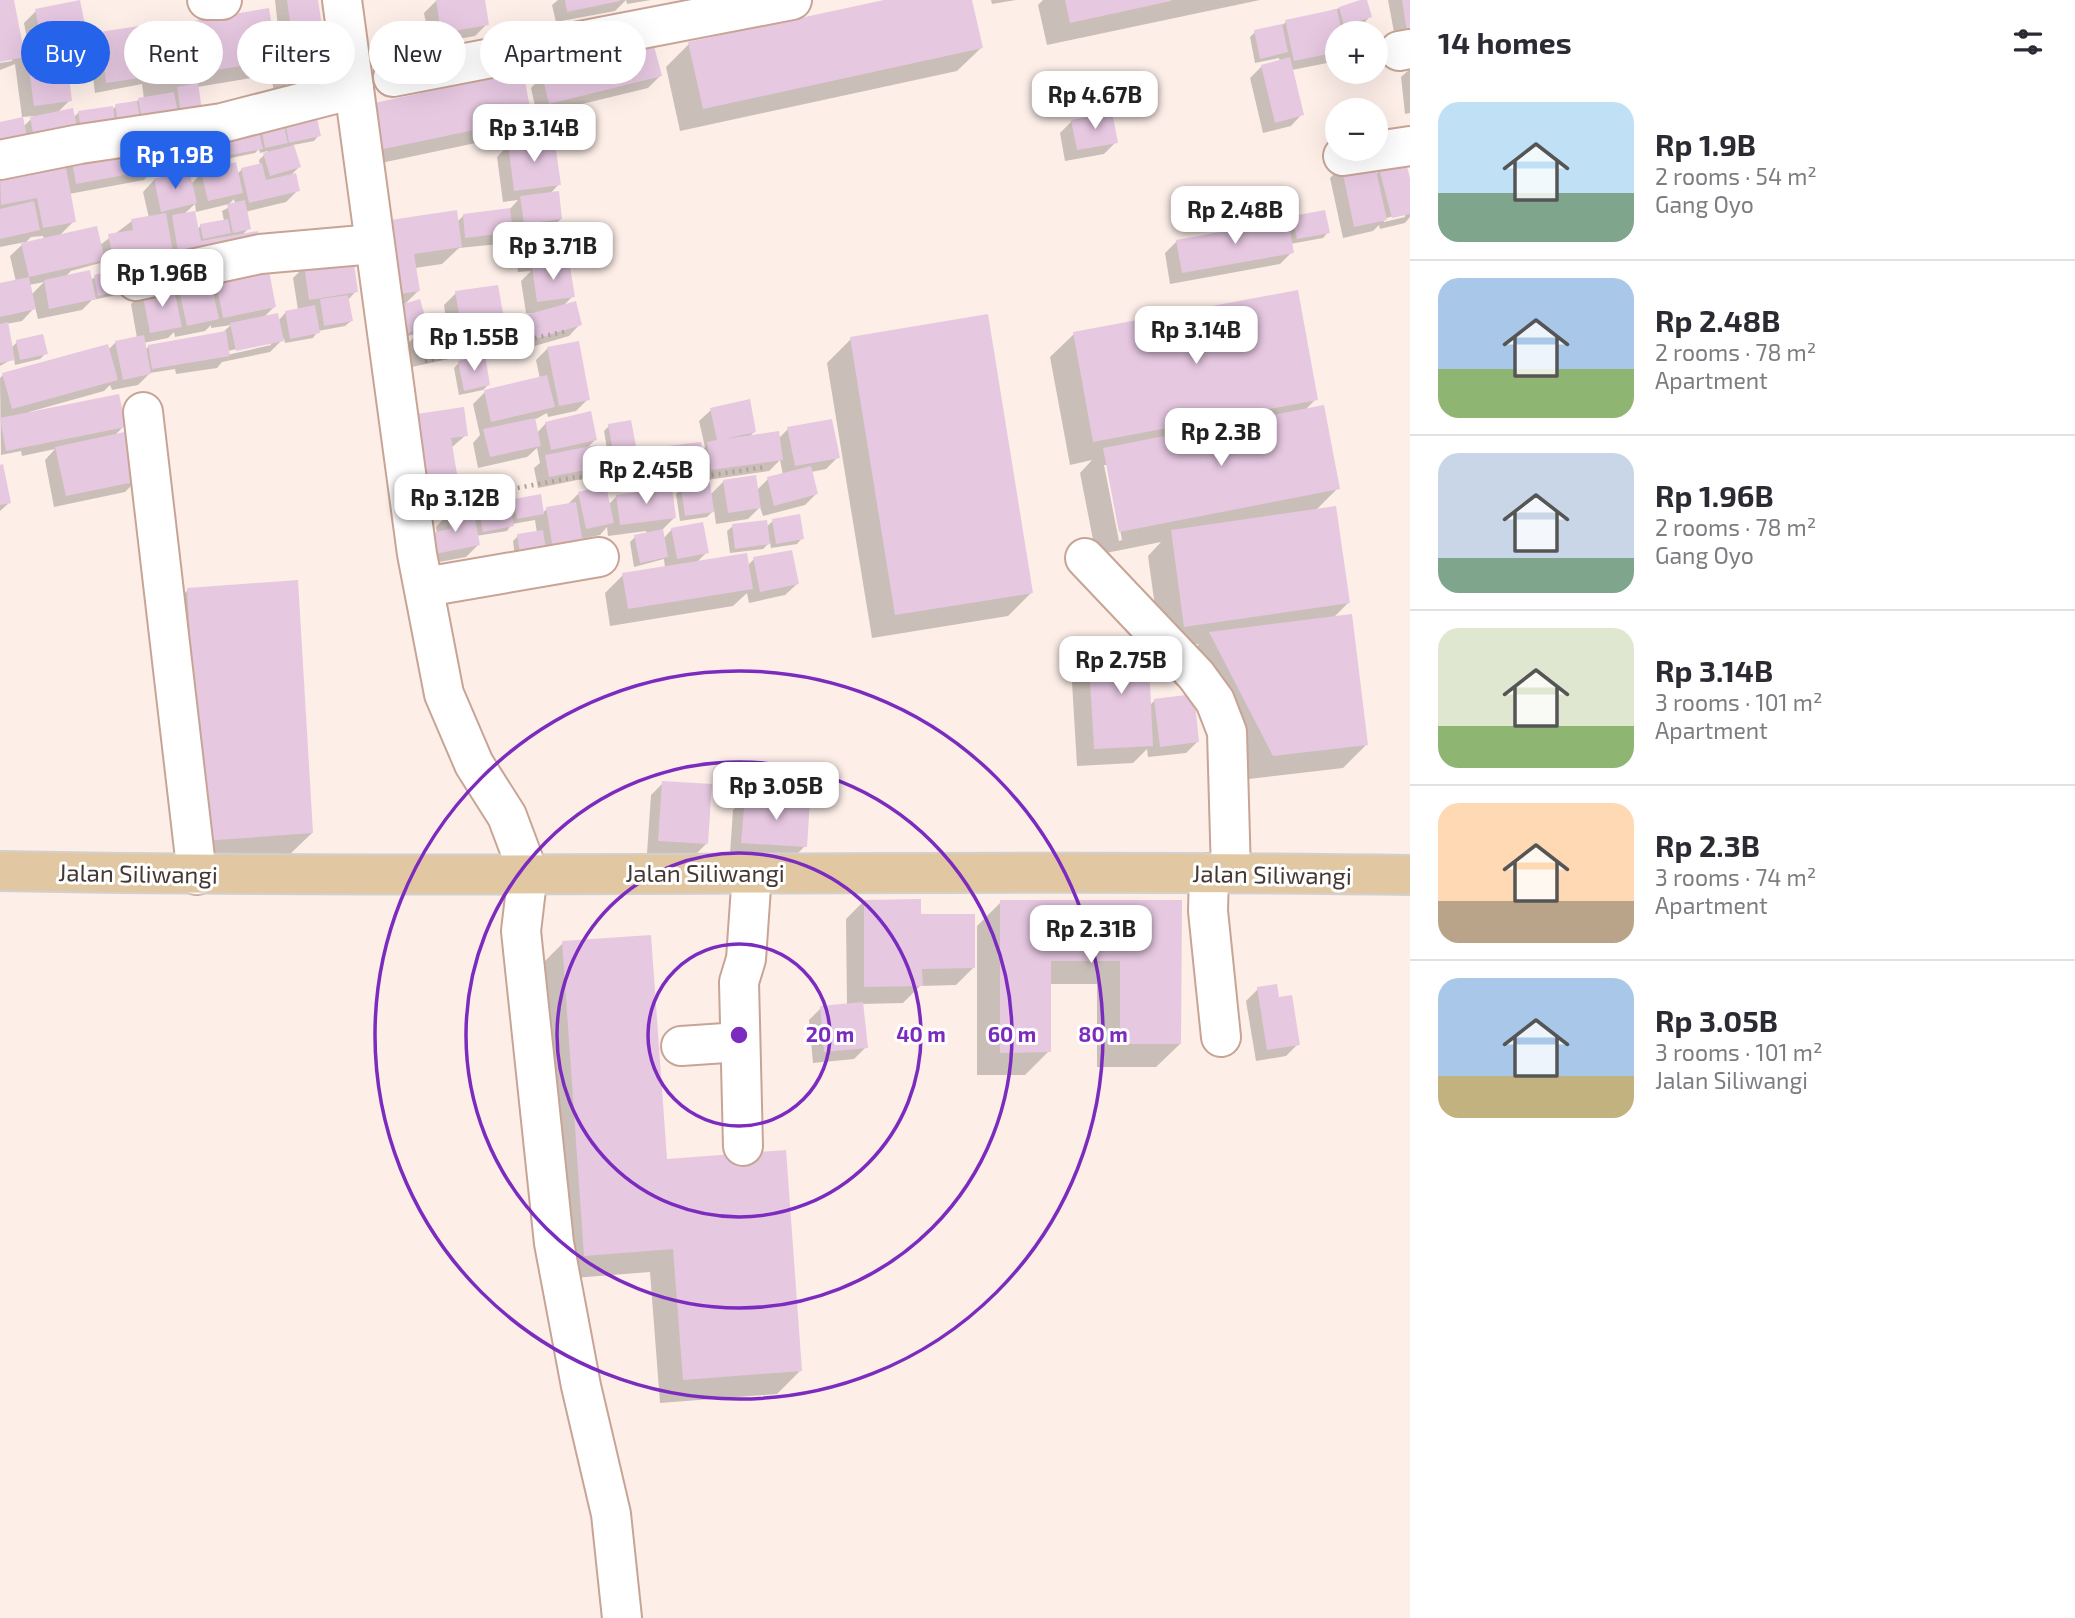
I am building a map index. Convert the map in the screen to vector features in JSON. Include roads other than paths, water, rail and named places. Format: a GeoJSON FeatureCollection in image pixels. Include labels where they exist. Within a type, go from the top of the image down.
{"type":"FeatureCollection","features":[{"type":"Feature","properties":{"kind":"main road","name":"Jalan Siliwangi"},"geometry":{"type":"LineString","coordinates":[[0,871],[197,874],[528,872],[1410,875]]}},
{"type":"Feature","properties":{"kind":"street"},"geometry":{"type":"LineString","coordinates":[[207,0],[222,0]]}},
{"type":"Feature","properties":{"kind":"street"},"geometry":{"type":"LineString","coordinates":[[342,0],[411,509],[444,694],[474,764],[508,816],[528,872],[521,932],[554,1243],[581,1386],[611,1514],[622,1618]]}},
{"type":"Feature","properties":{"kind":"street"},"geometry":{"type":"LineString","coordinates":[[466,63],[792,0]]}},
{"type":"Feature","properties":{"kind":"street"},"geometry":{"type":"LineString","coordinates":[[0,160],[80,144],[222,123],[355,89]]}},
{"type":"Feature","properties":{"kind":"street"},"geometry":{"type":"LineString","coordinates":[[1388,149],[1410,146]]}},
{"type":"Feature","properties":{"kind":"street"},"geometry":{"type":"LineString","coordinates":[[136,281],[260,254],[374,244]]}},
{"type":"Feature","properties":{"kind":"street"},"geometry":{"type":"LineString","coordinates":[[143,412],[197,874]]}},
{"type":"Feature","properties":{"kind":"street"},"geometry":{"type":"LineString","coordinates":[[425,587],[598,557]]}},
{"type":"Feature","properties":{"kind":"street"},"geometry":{"type":"LineString","coordinates":[[1085,558],[1196,676],[1215,701],[1227,732],[1220,873],[1208,911],[1221,1037]]}},
{"type":"Feature","properties":{"kind":"street"},"geometry":{"type":"LineString","coordinates":[[743,1146],[738,982],[746,959],[752,873]]}},
{"type":"Feature","properties":{"kind":"street"},"geometry":{"type":"LineString","coordinates":[[681,1045],[740,1042]]}}]}
